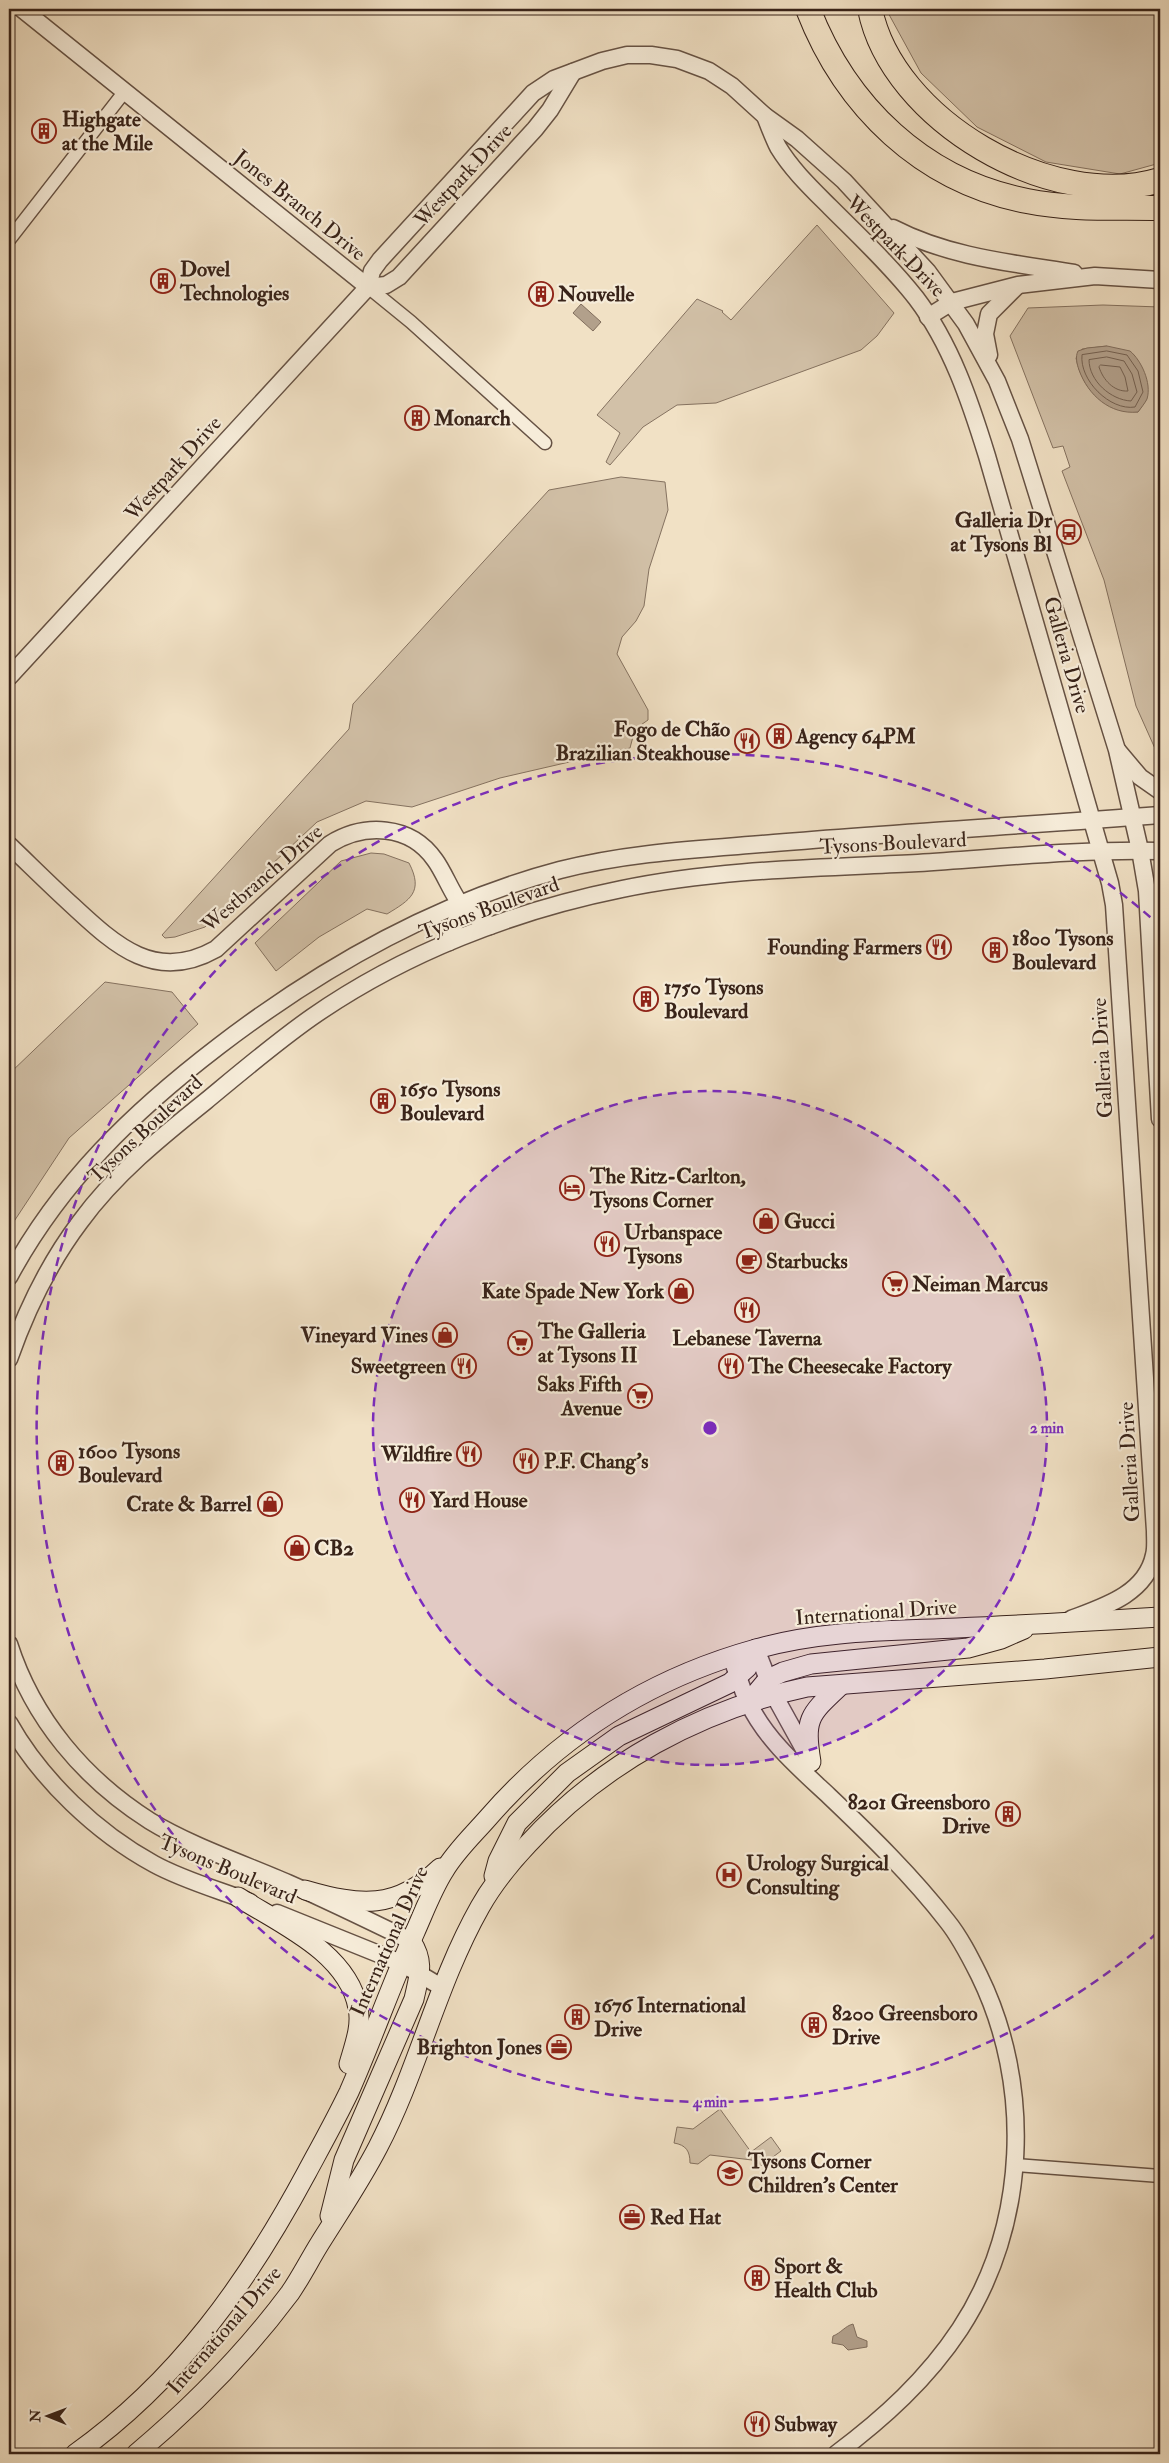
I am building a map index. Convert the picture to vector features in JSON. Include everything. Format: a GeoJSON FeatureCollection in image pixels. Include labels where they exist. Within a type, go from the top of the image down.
{"type":"FeatureCollection","features":[{"type":"Feature","properties":{"kind":"highway"},"geometry":{"type":"LineString","coordinates":[[808,9],[831,55],[865,107],[905,147],[948,173],[983,190],[1028,201],[1066,206],[1160,208]]}},
{"type":"Feature","properties":{"kind":"highway"},"geometry":{"type":"LineString","coordinates":[[870,9],[873,24],[882,45],[898,72],[943,121],[985,150],[1026,169],[1068,182],[1130,186],[1160,180]]}},
{"type":"Feature","properties":{"kind":"main road","name":"International Drive"},"geometry":{"type":"LineString","coordinates":[[75,2454],[140,2400],[171,2371],[228,2303],[287,2209],[348,2093],[401,1963],[443,1872],[501,1802],[547,1758],[586,1727],[622,1704],[659,1685],[731,1657],[756,1649],[827,1634],[1160,1617]]}},
{"type":"Feature","properties":{"kind":"main road"},"geometry":{"type":"LineString","coordinates":[[771,1687],[783,1672],[811,1664],[968,1648],[1001,1639],[1037,1624]]}},
{"type":"Feature","properties":{"kind":"main road"},"geometry":{"type":"LineString","coordinates":[[489,1892],[498,1861],[517,1823],[567,1773],[619,1736],[709,1694],[738,1676],[747,1668],[756,1649]]}},
{"type":"Feature","properties":{"kind":"main road","name":"International Drive"},"geometry":{"type":"LineString","coordinates":[[136,2454],[170,2424],[228,2366],[291,2292],[381,2140],[400,2100],[465,1936],[489,1892],[510,1864],[542,1828],[578,1795],[611,1771],[679,1730],[715,1714],[748,1703],[771,1687],[841,1685],[1045,1669],[1160,1657]]}},
{"type":"Feature","properties":{"kind":"main road"},"geometry":{"type":"LineString","coordinates":[[811,1762],[807,1735],[809,1720],[814,1711],[841,1685]]}},
{"type":"Feature","properties":{"kind":"main road"},"geometry":{"type":"LineString","coordinates":[[305,1890],[354,1902],[381,1901],[396,1898],[419,1887],[456,1854]]}},
{"type":"Feature","properties":{"kind":"main road"},"geometry":{"type":"LineString","coordinates":[[238,1897],[314,1946],[342,1971],[352,1989],[358,2008],[359,2025],[325,2138]]}},
{"type":"Feature","properties":{"kind":"main road"},"geometry":{"type":"LineString","coordinates":[[326,2234],[344,2160],[410,2008],[419,1973],[420,1953],[411,1941]]}},
{"type":"Feature","properties":{"kind":"street","name":"Jones Branch Drive"},"geometry":{"type":"LineString","coordinates":[[22,9],[411,322],[544,443]]}},
{"type":"Feature","properties":{"kind":"street","name":"Westpark Drive"},"geometry":{"type":"LineString","coordinates":[[9,677],[368,287],[372,271],[380,260],[515,111],[543,86],[573,72],[602,61],[627,56],[651,55],[677,58],[719,77],[765,116],[797,138],[844,181],[928,272],[952,302]]}},
{"type":"Feature","properties":{"kind":"street","name":"Westpark Drive"},"geometry":{"type":"LineString","coordinates":[[368,287],[386,285],[399,277],[535,129],[550,110],[573,72]]}},
{"type":"Feature","properties":{"kind":"street"},"geometry":{"type":"LineString","coordinates":[[9,240],[125,91]]}},
{"type":"Feature","properties":{"kind":"street","name":"Westpark Drive"},"geometry":{"type":"LineString","coordinates":[[765,116],[778,146],[796,173],[886,264],[916,299],[928,317],[952,302],[1018,285],[1095,276],[1160,280]]}},
{"type":"Feature","properties":{"kind":"street"},"geometry":{"type":"LineString","coordinates":[[884,223],[928,244],[950,252],[1095,276]]}},
{"type":"Feature","properties":{"kind":"street"},"geometry":{"type":"LineString","coordinates":[[997,381],[987,348],[986,324],[994,307],[1009,296],[1018,285]]}},
{"type":"Feature","properties":{"kind":"street","name":"Galleria Drive"},"geometry":{"type":"LineString","coordinates":[[952,302],[980,348],[997,381],[1030,467],[1117,750],[1140,850],[1147,891],[1160,1119]]}},
{"type":"Feature","properties":{"kind":"street","name":"Galleria Drive"},"geometry":{"type":"LineString","coordinates":[[928,317],[969,398],[1102,852],[1114,915],[1147,1393],[1154,1555],[1147,1570],[1134,1588],[1123,1598],[1060,1622]]}},
{"type":"Feature","properties":{"kind":"street"},"geometry":{"type":"LineString","coordinates":[[1117,750],[1140,777],[1160,791]]}},
{"type":"Feature","properties":{"kind":"street","name":"Tysons Boulevard"},"geometry":{"type":"LineString","coordinates":[[9,1277],[47,1212],[104,1147],[178,1078],[292,992],[374,943],[461,905],[516,883],[561,870],[621,857],[802,841],[1160,815]]}},
{"type":"Feature","properties":{"kind":"street","name":"Westbranch Drive"},"geometry":{"type":"LineString","coordinates":[[9,845],[104,935],[137,955],[152,961],[185,962],[202,957],[226,940],[330,844],[343,836],[360,830],[391,831],[407,836],[420,844],[436,861],[461,905],[490,926]]}},
{"type":"Feature","properties":{"kind":"street","name":"Tysons Boulevard"},"geometry":{"type":"LineString","coordinates":[[9,1360],[18,1332],[47,1272],[80,1221],[126,1170],[261,1055],[314,1016],[384,974],[450,942],[490,926],[570,901],[624,888],[720,875],[1102,852],[1160,851]]}},
{"type":"Feature","properties":{"kind":"street"},"geometry":{"type":"LineString","coordinates":[[450,942],[461,905]]}},
{"type":"Feature","properties":{"kind":"street","name":"Tysons Boulevard"},"geometry":{"type":"LineString","coordinates":[[9,1644],[16,1667],[47,1725],[82,1768],[150,1821],[305,1890],[411,1941]]}},
{"type":"Feature","properties":{"kind":"street"},"geometry":{"type":"LineString","coordinates":[[756,1649],[771,1687],[828,1796]]}},
{"type":"Feature","properties":{"kind":"street"},"geometry":{"type":"LineString","coordinates":[[731,1657],[748,1703],[796,1767],[828,1796],[919,1887],[950,1924],[974,1965],[992,2004],[1010,2066],[1016,2126],[1015,2165],[1010,2201],[1001,2236],[979,2295],[961,2327],[917,2385],[890,2411],[836,2454]]}},
{"type":"Feature","properties":{"kind":"street","name":"Tysons Boulevard"},"geometry":{"type":"LineString","coordinates":[[9,1723],[38,1764],[77,1809],[98,1827],[155,1864],[401,1963],[443,1988]]}},
{"type":"Feature","properties":{"kind":"street"},"geometry":{"type":"LineString","coordinates":[[1015,2165],[1160,2176]]}},
{"type":"Feature","properties":{"kind":"shaded area"},"geometry":{"type":"Polygon","coordinates":[[[886,9],[1160,9],[1160,163],[1120,174],[1046,162],[977,127],[921,73],[886,9]]]}},
{"type":"Feature","properties":{"kind":"shaded area"},"geometry":{"type":"Polygon","coordinates":[[[817,225],[894,313],[877,336],[861,350],[716,403],[677,405],[643,427],[610,465],[606,462],[620,433],[597,415],[697,299],[723,311],[731,320],[817,225]]]}},
{"type":"Feature","properties":{"kind":"shaded area"},"geometry":{"type":"Polygon","coordinates":[[[1103,305],[1160,307],[1160,754],[1157,753],[1136,706],[1104,580],[1062,471],[1070,467],[1063,446],[1053,448],[1010,336],[1028,308],[1103,305]],[[1107,346],[1082,349],[1076,358],[1079,370],[1090,390],[1097,397],[1115,408],[1138,412],[1146,400],[1107,346]]]}},
{"type":"Feature","properties":{"kind":"shaded area"},"geometry":{"type":"Polygon","coordinates":[[[621,477],[665,482],[668,510],[649,569],[644,606],[636,621],[622,637],[617,654],[648,710],[648,720],[635,729],[630,748],[500,778],[412,807],[366,801],[317,822],[205,927],[175,937],[165,938],[162,935],[349,729],[353,704],[549,490],[621,477]]]}},
{"type":"Feature","properties":{"kind":"shaded area"},"geometry":{"type":"Polygon","coordinates":[[[371,853],[384,854],[409,863],[415,881],[415,888],[408,899],[387,914],[367,909],[319,937],[276,971],[255,943],[341,861],[371,853]]]}},
{"type":"Feature","properties":{"kind":"shaded area"},"geometry":{"type":"Polygon","coordinates":[[[105,982],[172,992],[198,1024],[69,1138],[9,1229],[9,1074],[105,982]]]}},
{"type":"Feature","properties":{"kind":"shaded area"},"geometry":{"type":"Polygon","coordinates":[[[720,2109],[751,2152],[771,2137],[781,2151],[758,2168],[752,2160],[710,2155],[698,2164],[690,2163],[686,2149],[682,2145],[674,2143],[677,2127],[693,2129],[720,2109]]]}},
{"type":"Feature","properties":{"kind":"water"},"geometry":{"type":"Polygon","coordinates":[[[581,304],[601,322],[593,331],[573,313],[581,304]]]}},
{"type":"Feature","properties":{"kind":"water"},"geometry":{"type":"Polygon","coordinates":[[[1107,346],[1130,351],[1142,366],[1147,379],[1148,393],[1147,399],[1138,412],[1128,412],[1109,407],[1094,395],[1083,379],[1077,363],[1078,351],[1107,346]]]}},
{"type":"Feature","properties":{"kind":"water"},"geometry":{"type":"Polygon","coordinates":[[[853,2324],[857,2337],[867,2341],[867,2347],[848,2350],[843,2345],[832,2343],[833,2336],[853,2324]]]}},
{"type":"Feature","properties":{"kind":"place","name":"Highgate at the Mile"},"geometry":{"type":"Point","coordinates":[44,131]}},
{"type":"Feature","properties":{"kind":"place","name":"Dovel Technologies"},"geometry":{"type":"Point","coordinates":[163,281]}},
{"type":"Feature","properties":{"kind":"place","name":"Nouvelle"},"geometry":{"type":"Point","coordinates":[541,294]}},
{"type":"Feature","properties":{"kind":"place","name":"Monarch"},"geometry":{"type":"Point","coordinates":[417,418]}},
{"type":"Feature","properties":{"kind":"place","name":"Galleria Dr at Tysons Bl"},"geometry":{"type":"Point","coordinates":[1069,532]}},
{"type":"Feature","properties":{"kind":"place","name":"Agency 64PM"},"geometry":{"type":"Point","coordinates":[779,736]}},
{"type":"Feature","properties":{"kind":"place","name":"Fogo de Chão Brazilian Steakhouse"},"geometry":{"type":"Point","coordinates":[747,741]}},
{"type":"Feature","properties":{"kind":"place","name":"Founding Farmers"},"geometry":{"type":"Point","coordinates":[939,947]}},
{"type":"Feature","properties":{"kind":"place","name":"1800 Tysons Boulevard"},"geometry":{"type":"Point","coordinates":[995,950]}},
{"type":"Feature","properties":{"kind":"place","name":"1750 Tysons Boulevard"},"geometry":{"type":"Point","coordinates":[646,999]}},
{"type":"Feature","properties":{"kind":"place","name":"1650 Tysons Boulevard"},"geometry":{"type":"Point","coordinates":[383,1101]}},
{"type":"Feature","properties":{"kind":"place","name":"The Ritz-Carlton, Tysons Corner"},"geometry":{"type":"Point","coordinates":[572,1188]}},
{"type":"Feature","properties":{"kind":"place","name":"Gucci"},"geometry":{"type":"Point","coordinates":[766,1221]}},
{"type":"Feature","properties":{"kind":"place","name":"Urbanspace Tysons"},"geometry":{"type":"Point","coordinates":[607,1244]}},
{"type":"Feature","properties":{"kind":"place","name":"Starbucks"},"geometry":{"type":"Point","coordinates":[749,1261]}},
{"type":"Feature","properties":{"kind":"place","name":"Neiman Marcus"},"geometry":{"type":"Point","coordinates":[895,1284]}},
{"type":"Feature","properties":{"kind":"place","name":"Kate Spade New York"},"geometry":{"type":"Point","coordinates":[681,1291]}},
{"type":"Feature","properties":{"kind":"place","name":"Lebanese Taverna"},"geometry":{"type":"Point","coordinates":[747,1310]}},
{"type":"Feature","properties":{"kind":"place","name":"Vineyard Vines"},"geometry":{"type":"Point","coordinates":[445,1335]}},
{"type":"Feature","properties":{"kind":"place","name":"The Galleria at Tysons II"},"geometry":{"type":"Point","coordinates":[520,1343]}},
{"type":"Feature","properties":{"kind":"place","name":"Sweetgreen"},"geometry":{"type":"Point","coordinates":[464,1366]}},
{"type":"Feature","properties":{"kind":"place","name":"The Cheesecake Factory"},"geometry":{"type":"Point","coordinates":[731,1366]}},
{"type":"Feature","properties":{"kind":"place","name":"Saks Fifth Avenue"},"geometry":{"type":"Point","coordinates":[640,1396]}},
{"type":"Feature","properties":{"kind":"place","name":"Wildfire"},"geometry":{"type":"Point","coordinates":[469,1454]}},
{"type":"Feature","properties":{"kind":"place","name":"P.F. Chang's"},"geometry":{"type":"Point","coordinates":[526,1461]}},
{"type":"Feature","properties":{"kind":"place","name":"1600 Tysons Boulevard"},"geometry":{"type":"Point","coordinates":[61,1463]}},
{"type":"Feature","properties":{"kind":"place","name":"Yard House"},"geometry":{"type":"Point","coordinates":[412,1500]}},
{"type":"Feature","properties":{"kind":"place","name":"Crate & Barrel"},"geometry":{"type":"Point","coordinates":[270,1504]}},
{"type":"Feature","properties":{"kind":"place","name":"CB2"},"geometry":{"type":"Point","coordinates":[297,1548]}},
{"type":"Feature","properties":{"kind":"place","name":"8201 Greensboro Drive"},"geometry":{"type":"Point","coordinates":[1008,1814]}},
{"type":"Feature","properties":{"kind":"place","name":"Urology Surgical Consulting"},"geometry":{"type":"Point","coordinates":[729,1875]}},
{"type":"Feature","properties":{"kind":"place","name":"1676 International Drive"},"geometry":{"type":"Point","coordinates":[577,2017]}},
{"type":"Feature","properties":{"kind":"place","name":"8200 Greensboro Drive"},"geometry":{"type":"Point","coordinates":[814,2025]}},
{"type":"Feature","properties":{"kind":"place","name":"Brighton Jones"},"geometry":{"type":"Point","coordinates":[559,2047]}},
{"type":"Feature","properties":{"kind":"place","name":"Tysons Corner Children's Center"},"geometry":{"type":"Point","coordinates":[730,2173]}},
{"type":"Feature","properties":{"kind":"place","name":"Red Hat"},"geometry":{"type":"Point","coordinates":[632,2217]}},
{"type":"Feature","properties":{"kind":"place","name":"Sport & Health Club"},"geometry":{"type":"Point","coordinates":[757,2278]}},
{"type":"Feature","properties":{"kind":"place","name":"Subway"},"geometry":{"type":"Point","coordinates":[757,2424]}}]}
